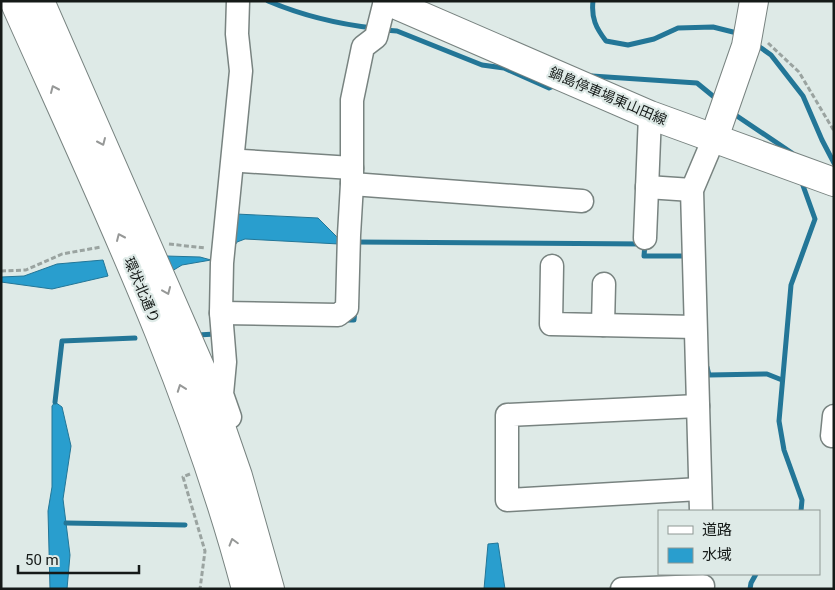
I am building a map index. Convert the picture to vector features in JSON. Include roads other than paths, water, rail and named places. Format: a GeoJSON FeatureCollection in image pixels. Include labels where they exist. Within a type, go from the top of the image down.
{"type":"FeatureCollection","features":[{"type":"Feature","properties":{"kind":"main road","name":"環状北通り"},"geometry":{"type":"LineString","coordinates":[[14,1],[133,240]]}},
{"type":"Feature","properties":{"kind":"main road","name":"環状北通り"},"geometry":{"type":"LineString","coordinates":[[40,1],[133,240],[172,363],[223,468],[270,589]]}},
{"type":"Feature","properties":{"kind":"main road"},"geometry":{"type":"LineString","coordinates":[[714,138],[747,38],[754,1]]}},
{"type":"Feature","properties":{"kind":"main road","name":"鍋島停車場東山田線"},"geometry":{"type":"LineString","coordinates":[[382,15],[566,79],[650,115],[834,182]]}},
{"type":"Feature","properties":{"kind":"main road","name":"環状北通り"},"geometry":{"type":"LineString","coordinates":[[223,468],[246,589]]}},
{"type":"Feature","properties":{"kind":"street"},"geometry":{"type":"LineString","coordinates":[[223,468],[242,450],[222,394],[225,362],[222,320],[222,257],[241,71],[237,34],[238,1]]}},
{"type":"Feature","properties":{"kind":"street"},"geometry":{"type":"LineString","coordinates":[[222,320],[338,315],[347,308],[348,241],[352,176],[352,100],[363,47],[382,15]]}},
{"type":"Feature","properties":{"kind":"street"},"geometry":{"type":"LineString","coordinates":[[645,238],[650,115]]}},
{"type":"Feature","properties":{"kind":"street"},"geometry":{"type":"LineString","coordinates":[[698,406],[506,415],[507,500],[701,500],[692,190],[714,138]]}},
{"type":"Feature","properties":{"kind":"street"},"geometry":{"type":"LineString","coordinates":[[242,161],[352,176],[582,201]]}},
{"type":"Feature","properties":{"kind":"street"},"geometry":{"type":"LineString","coordinates":[[647,187],[692,190]]}},
{"type":"Feature","properties":{"kind":"street"},"geometry":{"type":"LineString","coordinates":[[552,266],[550,334],[603,325],[695,327]]}},
{"type":"Feature","properties":{"kind":"street"},"geometry":{"type":"LineString","coordinates":[[603,325],[604,284]]}},
{"type":"Feature","properties":{"kind":"street"},"geometry":{"type":"LineString","coordinates":[[622,589],[703,583]]}},
{"type":"Feature","properties":{"kind":"water"},"geometry":{"type":"Polygon","coordinates":[[[236,214],[318,218],[342,242],[339,244],[245,239],[237,242],[228,257],[236,214]]]}},
{"type":"Feature","properties":{"kind":"water"},"geometry":{"type":"Polygon","coordinates":[[[166,256],[200,257],[211,260],[182,265],[172,271],[166,256]]]}},
{"type":"Feature","properties":{"kind":"water"},"geometry":{"type":"Polygon","coordinates":[[[103,260],[108,276],[52,289],[1,282],[1,277],[24,276],[57,264],[103,260]]]}},
{"type":"Feature","properties":{"kind":"water"},"geometry":{"type":"Polygon","coordinates":[[[55,402],[62,407],[71,446],[63,499],[70,555],[67,589],[50,589],[48,511],[52,487],[52,406],[55,402]]]}},
{"type":"Feature","properties":{"kind":"water"},"geometry":{"type":"Polygon","coordinates":[[[498,543],[505,589],[484,589],[488,544],[498,543]]]}},
{"type":"Feature","properties":{"kind":"waterway"},"geometry":{"type":"LineString","coordinates":[[268,1],[293,11],[320,18],[373,28]]}},
{"type":"Feature","properties":{"kind":"waterway"},"geometry":{"type":"LineString","coordinates":[[593,1],[595,22],[599,32],[606,41],[628,45],[654,39],[678,28],[713,27],[741,34]]}},
{"type":"Feature","properties":{"kind":"waterway"},"geometry":{"type":"LineString","coordinates":[[384,30],[397,31],[482,65],[504,68],[549,88],[556,85]]}},
{"type":"Feature","properties":{"kind":"waterway"},"geometry":{"type":"LineString","coordinates":[[754,43],[771,55],[803,96],[834,163]]}},
{"type":"Feature","properties":{"kind":"waterway"},"geometry":{"type":"LineString","coordinates":[[592,76],[697,83],[719,101]]}},
{"type":"Feature","properties":{"kind":"waterway"},"geometry":{"type":"LineString","coordinates":[[731,112],[792,153],[793,156]]}},
{"type":"Feature","properties":{"kind":"waterway"},"geometry":{"type":"LineString","coordinates":[[801,180],[815,219],[791,285],[779,421],[784,450],[802,500],[801,510]]}},
{"type":"Feature","properties":{"kind":"waterway"},"geometry":{"type":"LineString","coordinates":[[355,242],[645,244],[644,256],[689,256]]}},
{"type":"Feature","properties":{"kind":"waterway"},"geometry":{"type":"LineString","coordinates":[[345,320],[354,320],[355,310]]}},
{"type":"Feature","properties":{"kind":"waterway"},"geometry":{"type":"LineString","coordinates":[[198,335],[215,334],[215,331]]}},
{"type":"Feature","properties":{"kind":"waterway"},"geometry":{"type":"LineString","coordinates":[[55,402],[62,341],[135,338]]}},
{"type":"Feature","properties":{"kind":"waterway"},"geometry":{"type":"LineString","coordinates":[[707,367],[709,375],[767,374],[782,380]]}},
{"type":"Feature","properties":{"kind":"waterway"},"geometry":{"type":"LineString","coordinates":[[66,523],[185,525]]}},
{"type":"Feature","properties":{"kind":"waterway"},"geometry":{"type":"LineString","coordinates":[[750,589],[755,575]]}}]}
